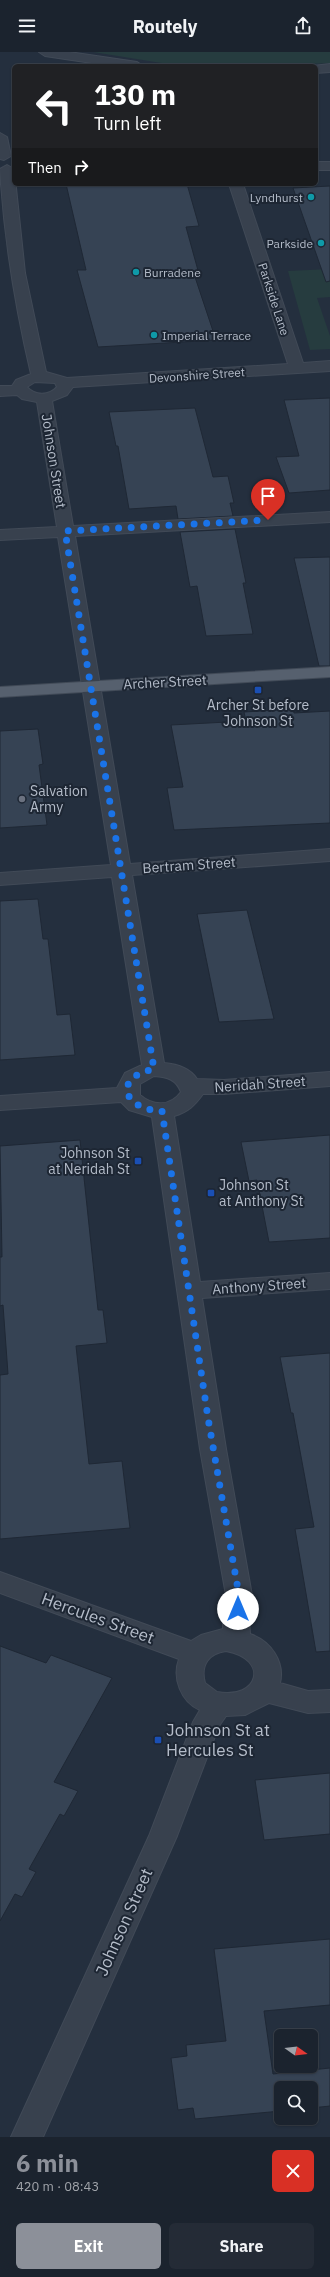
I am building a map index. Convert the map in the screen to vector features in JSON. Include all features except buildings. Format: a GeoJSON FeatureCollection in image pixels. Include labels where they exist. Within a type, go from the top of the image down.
{"type":"FeatureCollection","features":[{"type":"Feature","properties":{"kind":"main road","name":"Archer Street"},"geometry":{"type":"LineString","coordinates":[[0,692],[330,672]]}},
{"type":"Feature","properties":{"kind":"street"},"geometry":{"type":"LineString","coordinates":[[45,52],[124,64]]}},
{"type":"Feature","properties":{"kind":"street"},"geometry":{"type":"LineString","coordinates":[[318,69],[330,68]]}},
{"type":"Feature","properties":{"kind":"street"},"geometry":{"type":"LineString","coordinates":[[0,137],[6,162],[15,247],[31,343],[39,377]]}},
{"type":"Feature","properties":{"kind":"street"},"geometry":{"type":"LineString","coordinates":[[318,166],[330,166]]}},
{"type":"Feature","properties":{"kind":"street","name":"Parkside Lane"},"geometry":{"type":"LineString","coordinates":[[237,186],[297,368]]}},
{"type":"Feature","properties":{"kind":"street"},"geometry":{"type":"LineString","coordinates":[[0,248],[15,247]]}},
{"type":"Feature","properties":{"kind":"street","name":"Devonshire Street"},"geometry":{"type":"LineString","coordinates":[[64,384],[330,366]]}},
{"type":"Feature","properties":{"kind":"street"},"geometry":{"type":"LineString","coordinates":[[0,391],[20,390],[28,396],[44,398],[60,393],[65,387],[64,384],[54,378],[39,377],[21,383],[19,387],[20,390]]}},
{"type":"Feature","properties":{"kind":"street","name":"Johnson Street"},"geometry":{"type":"LineString","coordinates":[[44,398],[154,1069]]}},
{"type":"Feature","properties":{"kind":"street"},"geometry":{"type":"LineString","coordinates":[[0,535],[330,517]]}},
{"type":"Feature","properties":{"kind":"street","name":"Bertram Street"},"geometry":{"type":"LineString","coordinates":[[0,878],[330,855]]}},
{"type":"Feature","properties":{"kind":"street"},"geometry":{"type":"LineString","coordinates":[[154,1069],[173,1071],[188,1080],[192,1093],[182,1105],[162,1111],[143,1109],[130,1100],[127,1094],[127,1087],[133,1078],[144,1071],[154,1069]]}},
{"type":"Feature","properties":{"kind":"street","name":"Neridah Street"},"geometry":{"type":"LineString","coordinates":[[191,1086],[224,1087],[330,1079]]}},
{"type":"Feature","properties":{"kind":"street"},"geometry":{"type":"LineString","coordinates":[[0,1103],[127,1094]]}},
{"type":"Feature","properties":{"kind":"street"},"geometry":{"type":"LineString","coordinates":[[162,1111],[188,1291],[224,1516],[240,1601],[236,1616],[237,1640]]}},
{"type":"Feature","properties":{"kind":"street","name":"Anthony Street"},"geometry":{"type":"LineString","coordinates":[[188,1291],[330,1281]]}},
{"type":"Feature","properties":{"kind":"street","name":"Hercules Street"},"geometry":{"type":"LineString","coordinates":[[0,1582],[195,1654]]}},
{"type":"Feature","properties":{"kind":"street"},"geometry":{"type":"LineString","coordinates":[[237,1640],[252,1645],[262,1654],[269,1666],[270,1678],[264,1690],[252,1700],[236,1706],[218,1705],[201,1697],[190,1684],[189,1668],[195,1654],[204,1646],[214,1642],[237,1640]]}},
{"type":"Feature","properties":{"kind":"street"},"geometry":{"type":"LineString","coordinates":[[264,1690],[308,1702],[330,1701]]}},
{"type":"Feature","properties":{"kind":"street","name":"Johnson Street"},"geometry":{"type":"LineString","coordinates":[[27,2137],[163,1836],[207,1722],[218,1705]]}},
{"type":"Feature","properties":{"kind":"green space"},"geometry":{"type":"Polygon","coordinates":[[[93,52],[330,52],[330,63],[168,64],[93,52]]]}},
{"type":"Feature","properties":{"kind":"green space"},"geometry":{"type":"Polygon","coordinates":[[[330,269],[330,297],[317,298],[330,336],[330,349],[310,350],[288,271],[330,269]]]}},
{"type":"Feature","properties":{"kind":"place","name":"Lyndhurst"},"geometry":{"type":"Point","coordinates":[311,197]}},
{"type":"Feature","properties":{"kind":"place","name":"Parkside"},"geometry":{"type":"Point","coordinates":[321,243]}},
{"type":"Feature","properties":{"kind":"place","name":"Burradene"},"geometry":{"type":"Point","coordinates":[136,272]}},
{"type":"Feature","properties":{"kind":"place","name":"Imperial Terrace"},"geometry":{"type":"Point","coordinates":[154,335]}},
{"type":"Feature","properties":{"kind":"place","name":"Archer St before Johnson St"},"geometry":{"type":"Point","coordinates":[258,690]}},
{"type":"Feature","properties":{"kind":"place","name":"Salvation Army"},"geometry":{"type":"Point","coordinates":[22,799]}},
{"type":"Feature","properties":{"kind":"place","name":"Johnson St at Neridah St"},"geometry":{"type":"Point","coordinates":[138,1161]}},
{"type":"Feature","properties":{"kind":"place","name":"Johnson St at Anthony St"},"geometry":{"type":"Point","coordinates":[211,1193]}},
{"type":"Feature","properties":{"kind":"place","name":"Johnson St at Hercules St"},"geometry":{"type":"Point","coordinates":[158,1740]}},
{"type":"Feature","properties":{"kind":"route"},"geometry":{"type":"LineString","coordinates":[[238,1609],[240,1601],[226,1531],[208,1418],[162,1111],[143,1109],[135,1105],[127,1094],[127,1087],[130,1080],[144,1071],[154,1069],[89,667],[65,531],[268,520]]}}]}
